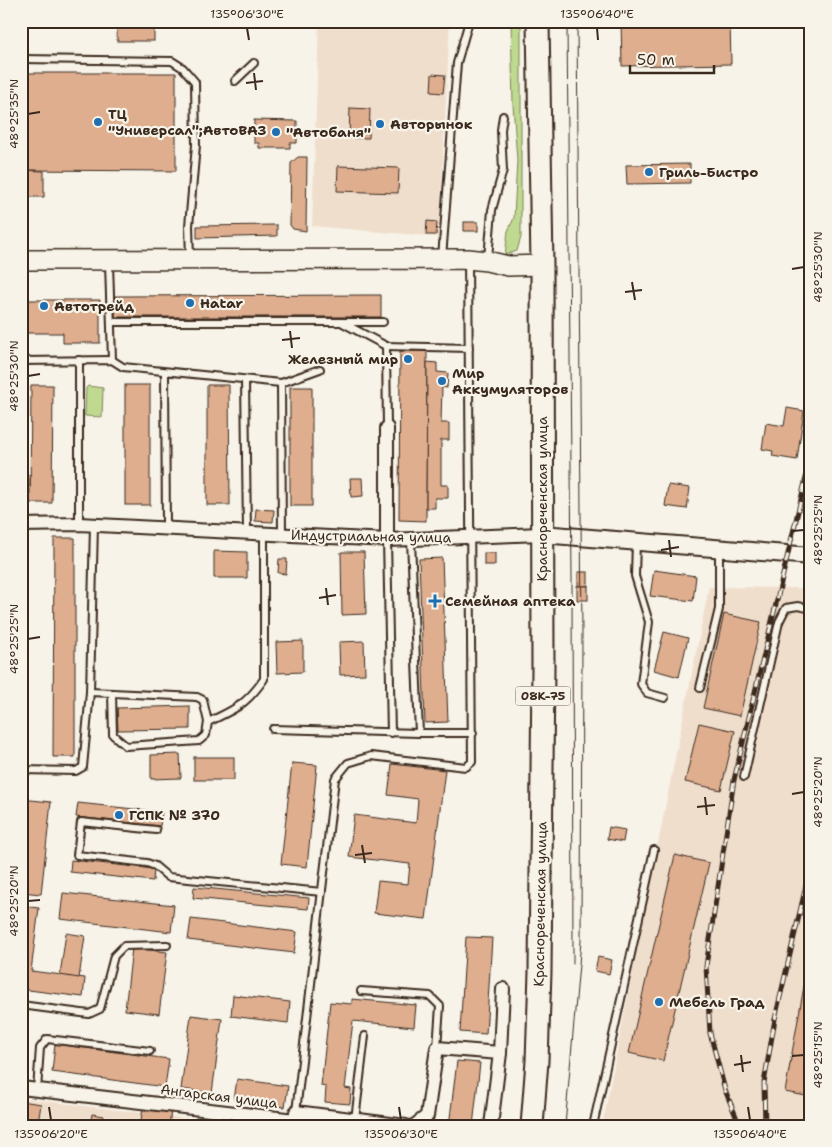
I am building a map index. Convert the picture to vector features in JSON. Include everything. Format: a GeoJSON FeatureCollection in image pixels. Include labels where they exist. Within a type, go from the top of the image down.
{"type":"FeatureCollection","features":[{"type":"Feature","properties":{"kind":"main road","name":"Краснореченская улица"},"geometry":{"type":"LineString","coordinates":[[532,1126],[537,1061],[540,972],[543,678],[542,265],[538,21]]}},
{"type":"Feature","properties":{"kind":"main road"},"geometry":{"type":"LineString","coordinates":[[21,260],[468,259],[488,260],[508,266],[542,265]]}},
{"type":"Feature","properties":{"kind":"street"},"geometry":{"type":"LineString","coordinates":[[386,428],[387,540]]}},
{"type":"Feature","properties":{"kind":"street","name":"Индустриальная улица"},"geometry":{"type":"LineString","coordinates":[[21,525],[94,524],[387,540],[542,534],[811,556]]}},
{"type":"Feature","properties":{"kind":"street"},"geometry":{"type":"LineString","coordinates":[[491,1126],[500,1054],[503,989]]}},
{"type":"Feature","properties":{"kind":"street"},"geometry":{"type":"LineString","coordinates":[[414,1126],[427,1116],[437,1048],[500,1054]]}},
{"type":"Feature","properties":{"kind":"street","name":"Ангарская улица"},"geometry":{"type":"LineString","coordinates":[[21,1088],[295,1119],[355,1120],[406,1126]]}},
{"type":"Feature","properties":{"kind":"lane"},"geometry":{"type":"LineString","coordinates":[[442,259],[457,63],[469,21]]}},
{"type":"Feature","properties":{"kind":"lane"},"geometry":{"type":"LineString","coordinates":[[21,59],[172,60],[183,68],[195,82],[196,144],[189,226],[190,259]]}},
{"type":"Feature","properties":{"kind":"lane"},"geometry":{"type":"LineString","coordinates":[[236,81],[254,63]]}},
{"type":"Feature","properties":{"kind":"lane"},"geometry":{"type":"LineString","coordinates":[[488,260],[492,210],[503,170],[501,130],[503,116]]}},
{"type":"Feature","properties":{"kind":"lane"},"geometry":{"type":"LineString","coordinates":[[109,259],[113,322],[112,360]]}},
{"type":"Feature","properties":{"kind":"lane"},"geometry":{"type":"LineString","coordinates":[[295,1119],[334,779],[348,763],[371,756],[466,768],[472,762],[468,259]]}},
{"type":"Feature","properties":{"kind":"lane"},"geometry":{"type":"LineString","coordinates":[[113,322],[383,322]]}},
{"type":"Feature","properties":{"kind":"lane"},"geometry":{"type":"LineString","coordinates":[[341,322],[386,346],[469,348]]}},
{"type":"Feature","properties":{"kind":"lane"},"geometry":{"type":"LineString","coordinates":[[386,346],[386,428]]}},
{"type":"Feature","properties":{"kind":"lane"},"geometry":{"type":"LineString","coordinates":[[79,360],[79,524]]}},
{"type":"Feature","properties":{"kind":"lane"},"geometry":{"type":"LineString","coordinates":[[21,361],[112,360],[123,368],[281,383],[320,369]]}},
{"type":"Feature","properties":{"kind":"lane"},"geometry":{"type":"LineString","coordinates":[[165,373],[166,528]]}},
{"type":"Feature","properties":{"kind":"lane"},"geometry":{"type":"LineString","coordinates":[[245,380],[246,531]]}},
{"type":"Feature","properties":{"kind":"lane"},"geometry":{"type":"LineString","coordinates":[[281,383],[282,534]]}},
{"type":"Feature","properties":{"kind":"lane"},"geometry":{"type":"LineString","coordinates":[[21,770],[76,771],[83,767],[90,692],[94,524]]}},
{"type":"Feature","properties":{"kind":"lane"},"geometry":{"type":"LineString","coordinates":[[208,722],[238,708],[252,696],[264,679],[264,533]]}},
{"type":"Feature","properties":{"kind":"lane"},"geometry":{"type":"LineString","coordinates":[[387,540],[390,732]]}},
{"type":"Feature","properties":{"kind":"lane"},"geometry":{"type":"LineString","coordinates":[[411,540],[419,733]]}},
{"type":"Feature","properties":{"kind":"lane"},"geometry":{"type":"LineString","coordinates":[[636,541],[635,576],[649,622],[641,684],[647,693],[665,698]]}},
{"type":"Feature","properties":{"kind":"lane"},"geometry":{"type":"LineString","coordinates":[[700,688],[719,609],[719,548]]}},
{"type":"Feature","properties":{"kind":"lane"},"geometry":{"type":"LineString","coordinates":[[744,777],[779,622],[786,608],[798,606],[811,609]]}},
{"type":"Feature","properties":{"kind":"lane"},"geometry":{"type":"LineString","coordinates":[[90,692],[112,693],[197,697],[203,700],[208,722],[206,735],[199,741],[126,746],[113,734],[112,693]]}},
{"type":"Feature","properties":{"kind":"lane"},"geometry":{"type":"LineString","coordinates":[[273,729],[473,733]]}},
{"type":"Feature","properties":{"kind":"lane"},"geometry":{"type":"LineString","coordinates":[[156,830],[81,822],[77,855],[147,863],[155,866],[168,877],[322,892]]}},
{"type":"Feature","properties":{"kind":"lane"},"geometry":{"type":"LineString","coordinates":[[593,1126],[654,850]]}},
{"type":"Feature","properties":{"kind":"lane"},"geometry":{"type":"LineString","coordinates":[[21,1005],[89,1014],[100,1010],[114,956],[124,946],[168,945]]}},
{"type":"Feature","properties":{"kind":"lane"},"geometry":{"type":"LineString","coordinates":[[361,991],[430,996],[436,1000],[440,1006],[437,1048]]}},
{"type":"Feature","properties":{"kind":"lane"},"geometry":{"type":"LineString","coordinates":[[355,1120],[365,1036]]}},
{"type":"Feature","properties":{"kind":"lane"},"geometry":{"type":"LineString","coordinates":[[37,1090],[40,1048],[47,1039],[150,1051]]}},
{"type":"Feature","properties":{"kind":"shaded area","name":"Авторынок"},"geometry":{"type":"Polygon","coordinates":[[[319,21],[450,21],[439,237],[312,226],[319,21]]]}},
{"type":"Feature","properties":{"kind":"shaded area"},"geometry":{"type":"Polygon","coordinates":[[[709,587],[811,588],[811,1126],[602,1126],[709,587]]]}},
{"type":"Feature","properties":{"kind":"shaded area"},"geometry":{"type":"Polygon","coordinates":[[[21,1098],[248,1126],[21,1126],[21,1098]]]}},
{"type":"Feature","properties":{"kind":"green space"},"geometry":{"type":"Polygon","coordinates":[[[511,21],[521,21],[521,237],[517,251],[505,255],[508,231],[514,218],[517,160],[513,105],[511,21]]]}},
{"type":"Feature","properties":{"kind":"green space"},"geometry":{"type":"Polygon","coordinates":[[[88,386],[103,388],[102,417],[85,416],[86,388],[88,386]]]}},
{"type":"Feature","properties":{"kind":"building"},"geometry":{"type":"Polygon","coordinates":[[[621,21],[730,21],[731,64],[622,66],[621,21]]]}},
{"type":"Feature","properties":{"kind":"building"},"geometry":{"type":"Polygon","coordinates":[[[117,27],[154,27],[154,41],[117,41],[117,27]]]}},
{"type":"Feature","properties":{"kind":"building","name":"ТЦ \"Универсал\";АвтоВАЗ"},"geometry":{"type":"Polygon","coordinates":[[[21,73],[176,73],[176,171],[21,170],[21,73]]]}},
{"type":"Feature","properties":{"kind":"building"},"geometry":{"type":"Polygon","coordinates":[[[432,74],[445,75],[443,93],[431,92],[432,74]]]}},
{"type":"Feature","properties":{"kind":"building"},"geometry":{"type":"Polygon","coordinates":[[[350,108],[370,109],[369,138],[349,138],[350,108]]]}},
{"type":"Feature","properties":{"kind":"building","name":"\"Автобаня\""},"geometry":{"type":"Polygon","coordinates":[[[254,120],[297,121],[297,143],[290,143],[290,148],[259,148],[259,143],[254,143],[254,120]]]}},
{"type":"Feature","properties":{"kind":"building"},"geometry":{"type":"Polygon","coordinates":[[[298,157],[307,157],[306,231],[293,229],[290,225],[291,163],[298,157]]]}},
{"type":"Feature","properties":{"kind":"building"},"geometry":{"type":"Polygon","coordinates":[[[690,164],[690,183],[627,184],[626,165],[690,164]]]}},
{"type":"Feature","properties":{"kind":"building"},"geometry":{"type":"Polygon","coordinates":[[[338,166],[399,168],[398,193],[337,191],[338,166]]]}},
{"type":"Feature","properties":{"kind":"building"},"geometry":{"type":"Polygon","coordinates":[[[21,170],[44,171],[44,197],[21,197],[21,170]]]}},
{"type":"Feature","properties":{"kind":"building"},"geometry":{"type":"Polygon","coordinates":[[[427,221],[437,222],[436,235],[426,235],[427,221]]]}},
{"type":"Feature","properties":{"kind":"building"},"geometry":{"type":"Polygon","coordinates":[[[464,222],[478,222],[478,231],[464,231],[464,222]]]}},
{"type":"Feature","properties":{"kind":"building"},"geometry":{"type":"Polygon","coordinates":[[[277,225],[277,236],[197,238],[197,226],[277,225]]]}},
{"type":"Feature","properties":{"kind":"building"},"geometry":{"type":"Polygon","coordinates":[[[381,295],[381,317],[115,317],[115,296],[381,295]]]}},
{"type":"Feature","properties":{"kind":"building"},"geometry":{"type":"Polygon","coordinates":[[[21,300],[100,300],[100,343],[63,343],[63,333],[21,333],[21,300]]]}},
{"type":"Feature","properties":{"kind":"building"},"geometry":{"type":"Polygon","coordinates":[[[400,351],[427,351],[426,521],[399,520],[400,351]]]}},
{"type":"Feature","properties":{"kind":"building"},"geometry":{"type":"Polygon","coordinates":[[[427,362],[437,363],[437,372],[448,373],[447,388],[442,387],[441,423],[449,423],[449,440],[441,440],[441,485],[448,485],[448,498],[435,498],[435,508],[426,508],[427,362]]]}},
{"type":"Feature","properties":{"kind":"building"},"geometry":{"type":"Polygon","coordinates":[[[31,385],[53,385],[52,503],[30,503],[31,385]]]}},
{"type":"Feature","properties":{"kind":"building"},"geometry":{"type":"Polygon","coordinates":[[[125,385],[150,385],[150,505],[125,505],[125,385]]]}},
{"type":"Feature","properties":{"kind":"building"},"geometry":{"type":"Polygon","coordinates":[[[207,385],[229,385],[230,505],[207,505],[207,385]]]}},
{"type":"Feature","properties":{"kind":"building"},"geometry":{"type":"Polygon","coordinates":[[[290,387],[312,387],[312,506],[290,506],[290,387]]]}},
{"type":"Feature","properties":{"kind":"building"},"geometry":{"type":"Polygon","coordinates":[[[787,408],[804,411],[797,460],[772,456],[773,451],[762,449],[766,423],[784,426],[787,408]]]}},
{"type":"Feature","properties":{"kind":"building"},"geometry":{"type":"Polygon","coordinates":[[[21,475],[30,475],[30,486],[21,486],[21,475]]]}},
{"type":"Feature","properties":{"kind":"building"},"geometry":{"type":"Polygon","coordinates":[[[350,478],[362,478],[363,496],[351,497],[350,478]]]}},
{"type":"Feature","properties":{"kind":"building"},"geometry":{"type":"Polygon","coordinates":[[[668,485],[690,488],[687,509],[665,506],[668,485]]]}},
{"type":"Feature","properties":{"kind":"building"},"geometry":{"type":"Polygon","coordinates":[[[256,509],[274,510],[273,522],[255,521],[256,509]]]}},
{"type":"Feature","properties":{"kind":"building"},"geometry":{"type":"Polygon","coordinates":[[[54,538],[75,538],[75,757],[53,757],[54,538]]]}},
{"type":"Feature","properties":{"kind":"building"},"geometry":{"type":"Polygon","coordinates":[[[214,551],[247,552],[247,578],[214,578],[214,551]]]}},
{"type":"Feature","properties":{"kind":"building"},"geometry":{"type":"Polygon","coordinates":[[[341,552],[364,552],[366,614],[342,615],[341,552]]]}},
{"type":"Feature","properties":{"kind":"building"},"geometry":{"type":"Polygon","coordinates":[[[484,553],[495,553],[495,565],[484,565],[484,553]]]}},
{"type":"Feature","properties":{"kind":"building"},"geometry":{"type":"Polygon","coordinates":[[[442,558],[448,722],[425,723],[419,559],[442,558]]]}},
{"type":"Feature","properties":{"kind":"building"},"geometry":{"type":"Polygon","coordinates":[[[279,559],[287,559],[286,574],[278,573],[279,559]]]}},
{"type":"Feature","properties":{"kind":"building"},"geometry":{"type":"Polygon","coordinates":[[[654,570],[696,576],[693,601],[650,596],[654,570]]]}},
{"type":"Feature","properties":{"kind":"building"},"geometry":{"type":"Polygon","coordinates":[[[578,572],[588,572],[588,586],[578,586],[578,572]]]}},
{"type":"Feature","properties":{"kind":"building"},"geometry":{"type":"Polygon","coordinates":[[[577,586],[588,586],[588,600],[577,600],[577,586]]]}},
{"type":"Feature","properties":{"kind":"building"},"geometry":{"type":"Polygon","coordinates":[[[724,614],[761,622],[740,716],[703,708],[724,614]]]}},
{"type":"Feature","properties":{"kind":"building"},"geometry":{"type":"Polygon","coordinates":[[[664,632],[688,638],[679,677],[654,670],[664,632]]]}},
{"type":"Feature","properties":{"kind":"building"},"geometry":{"type":"Polygon","coordinates":[[[303,641],[303,672],[277,673],[276,642],[303,641]]]}},
{"type":"Feature","properties":{"kind":"building"},"geometry":{"type":"Polygon","coordinates":[[[364,641],[365,674],[340,675],[339,642],[364,641]]]}},
{"type":"Feature","properties":{"kind":"building"},"geometry":{"type":"Polygon","coordinates":[[[190,706],[190,729],[118,730],[117,708],[190,706]]]}},
{"type":"Feature","properties":{"kind":"building"},"geometry":{"type":"Polygon","coordinates":[[[699,723],[735,731],[721,790],[685,782],[699,723]]]}},
{"type":"Feature","properties":{"kind":"building"},"geometry":{"type":"Polygon","coordinates":[[[180,754],[181,778],[151,779],[151,755],[180,754]]]}},
{"type":"Feature","properties":{"kind":"building"},"geometry":{"type":"Polygon","coordinates":[[[194,757],[234,757],[234,780],[194,780],[194,757]]]}},
{"type":"Feature","properties":{"kind":"building"},"geometry":{"type":"Polygon","coordinates":[[[292,763],[317,765],[307,867],[281,864],[292,763]]]}},
{"type":"Feature","properties":{"kind":"building"},"geometry":{"type":"Polygon","coordinates":[[[392,764],[445,770],[426,919],[374,913],[378,881],[408,884],[410,864],[349,857],[354,815],[416,823],[418,799],[388,795],[392,764]]]}},
{"type":"Feature","properties":{"kind":"building"},"geometry":{"type":"Polygon","coordinates":[[[21,799],[51,802],[41,894],[21,892],[21,799]]]}},
{"type":"Feature","properties":{"kind":"building","name":"ГСПК № 370"},"geometry":{"type":"Polygon","coordinates":[[[78,803],[162,812],[160,826],[76,817],[78,803]]]}},
{"type":"Feature","properties":{"kind":"building"},"geometry":{"type":"Polygon","coordinates":[[[609,827],[625,830],[623,842],[607,839],[609,827]]]}},
{"type":"Feature","properties":{"kind":"building","name":"Мебель Град"},"geometry":{"type":"Polygon","coordinates":[[[675,855],[709,863],[663,1061],[629,1053],[675,855]]]}},
{"type":"Feature","properties":{"kind":"building"},"geometry":{"type":"Polygon","coordinates":[[[71,860],[154,869],[153,881],[70,872],[71,860]]]}},
{"type":"Feature","properties":{"kind":"building"},"geometry":{"type":"Polygon","coordinates":[[[194,887],[309,898],[308,909],[193,898],[194,887]]]}},
{"type":"Feature","properties":{"kind":"building"},"geometry":{"type":"Polygon","coordinates":[[[63,893],[174,905],[171,932],[60,919],[63,893]]]}},
{"type":"Feature","properties":{"kind":"building"},"geometry":{"type":"Polygon","coordinates":[[[21,906],[39,908],[31,971],[85,978],[83,997],[21,989],[21,906]]]}},
{"type":"Feature","properties":{"kind":"building"},"geometry":{"type":"Polygon","coordinates":[[[191,919],[297,932],[294,953],[188,940],[191,919]]]}},
{"type":"Feature","properties":{"kind":"building"},"geometry":{"type":"Polygon","coordinates":[[[66,933],[85,936],[79,978],[60,975],[66,933]]]}},
{"type":"Feature","properties":{"kind":"building"},"geometry":{"type":"Polygon","coordinates":[[[466,937],[492,938],[486,1034],[460,1032],[466,937]]]}},
{"type":"Feature","properties":{"kind":"building"},"geometry":{"type":"Polygon","coordinates":[[[132,948],[167,952],[159,1014],[125,1010],[132,948]]]}},
{"type":"Feature","properties":{"kind":"building"},"geometry":{"type":"Polygon","coordinates":[[[598,957],[612,960],[609,974],[595,971],[598,957]]]}},
{"type":"Feature","properties":{"kind":"building"},"geometry":{"type":"Polygon","coordinates":[[[804,986],[811,987],[811,1097],[785,1092],[804,986]]]}},
{"type":"Feature","properties":{"kind":"building"},"geometry":{"type":"Polygon","coordinates":[[[233,995],[290,1002],[288,1023],[231,1016],[233,995]]]}},
{"type":"Feature","properties":{"kind":"building"},"geometry":{"type":"Polygon","coordinates":[[[352,999],[416,1005],[414,1027],[353,1021],[345,1088],[351,1089],[350,1104],[325,1102],[326,1087],[321,1086],[330,1002],[352,1004],[352,999]]]}},
{"type":"Feature","properties":{"kind":"building"},"geometry":{"type":"Polygon","coordinates":[[[191,1015],[222,1019],[212,1093],[181,1089],[191,1015]]]}},
{"type":"Feature","properties":{"kind":"building"},"geometry":{"type":"Polygon","coordinates":[[[55,1044],[169,1059],[165,1087],[52,1072],[55,1044]]]}},
{"type":"Feature","properties":{"kind":"building"},"geometry":{"type":"Polygon","coordinates":[[[457,1061],[480,1063],[473,1126],[449,1126],[457,1061]]]}},
{"type":"Feature","properties":{"kind":"building"},"geometry":{"type":"Polygon","coordinates":[[[237,1079],[288,1086],[285,1107],[234,1100],[237,1079]]]}},
{"type":"Feature","properties":{"kind":"building"},"geometry":{"type":"Polygon","coordinates":[[[21,1101],[41,1104],[38,1124],[23,1122],[21,1126],[21,1101]]]}},
{"type":"Feature","properties":{"kind":"building"},"geometry":{"type":"Polygon","coordinates":[[[143,1108],[171,1111],[169,1126],[140,1126],[143,1108]]]}},
{"type":"Feature","properties":{"kind":"building"},"geometry":{"type":"Polygon","coordinates":[[[92,1114],[104,1116],[102,1126],[90,1126],[92,1114]]]}},
{"type":"Feature","properties":{"kind":"building"},"geometry":{"type":"Polygon","coordinates":[[[245,1118],[273,1121],[273,1126],[245,1126],[245,1118]]]}},
{"type":"Feature","properties":{"kind":"tram line"},"geometry":{"type":"LineString","coordinates":[[567,21],[573,964]]}},
{"type":"Feature","properties":{"kind":"tram line"},"geometry":{"type":"LineString","coordinates":[[565,1126],[581,941],[582,636],[577,21]]}},
{"type":"Feature","properties":{"kind":"railway"},"geometry":{"type":"LineString","coordinates":[[740,1126],[725,1090],[710,1033],[706,966],[734,780],[811,457]]}},
{"type":"Feature","properties":{"kind":"railway"},"geometry":{"type":"LineString","coordinates":[[765,1126],[764,1083],[775,1019],[811,864]]}},
{"type":"Feature","properties":{"kind":"place","name":"ТЦ \"Универсал\";АвтоВАЗ"},"geometry":{"type":"Point","coordinates":[98,122]}},
{"type":"Feature","properties":{"kind":"place","name":"Авторынок"},"geometry":{"type":"Point","coordinates":[380,124]}},
{"type":"Feature","properties":{"kind":"place","name":"\"Автобаня\""},"geometry":{"type":"Point","coordinates":[276,132]}},
{"type":"Feature","properties":{"kind":"place","name":"Гриль-Бистро"},"geometry":{"type":"Point","coordinates":[649,172]}},
{"type":"Feature","properties":{"kind":"place","name":"Hatar"},"geometry":{"type":"Point","coordinates":[190,303]}},
{"type":"Feature","properties":{"kind":"place","name":"Автотрейд"},"geometry":{"type":"Point","coordinates":[44,306]}},
{"type":"Feature","properties":{"kind":"place","name":"Железный мир"},"geometry":{"type":"Point","coordinates":[408,359]}},
{"type":"Feature","properties":{"kind":"place","name":"Мир Аккумуляторов"},"geometry":{"type":"Point","coordinates":[442,381]}},
{"type":"Feature","properties":{"kind":"place","name":"Семейная аптека"},"geometry":{"type":"Point","coordinates":[435,601]}},
{"type":"Feature","properties":{"kind":"place","name":"ГСПК № 370"},"geometry":{"type":"Point","coordinates":[119,815]}},
{"type":"Feature","properties":{"kind":"place","name":"Мебель Град"},"geometry":{"type":"Point","coordinates":[659,1002]}}]}
